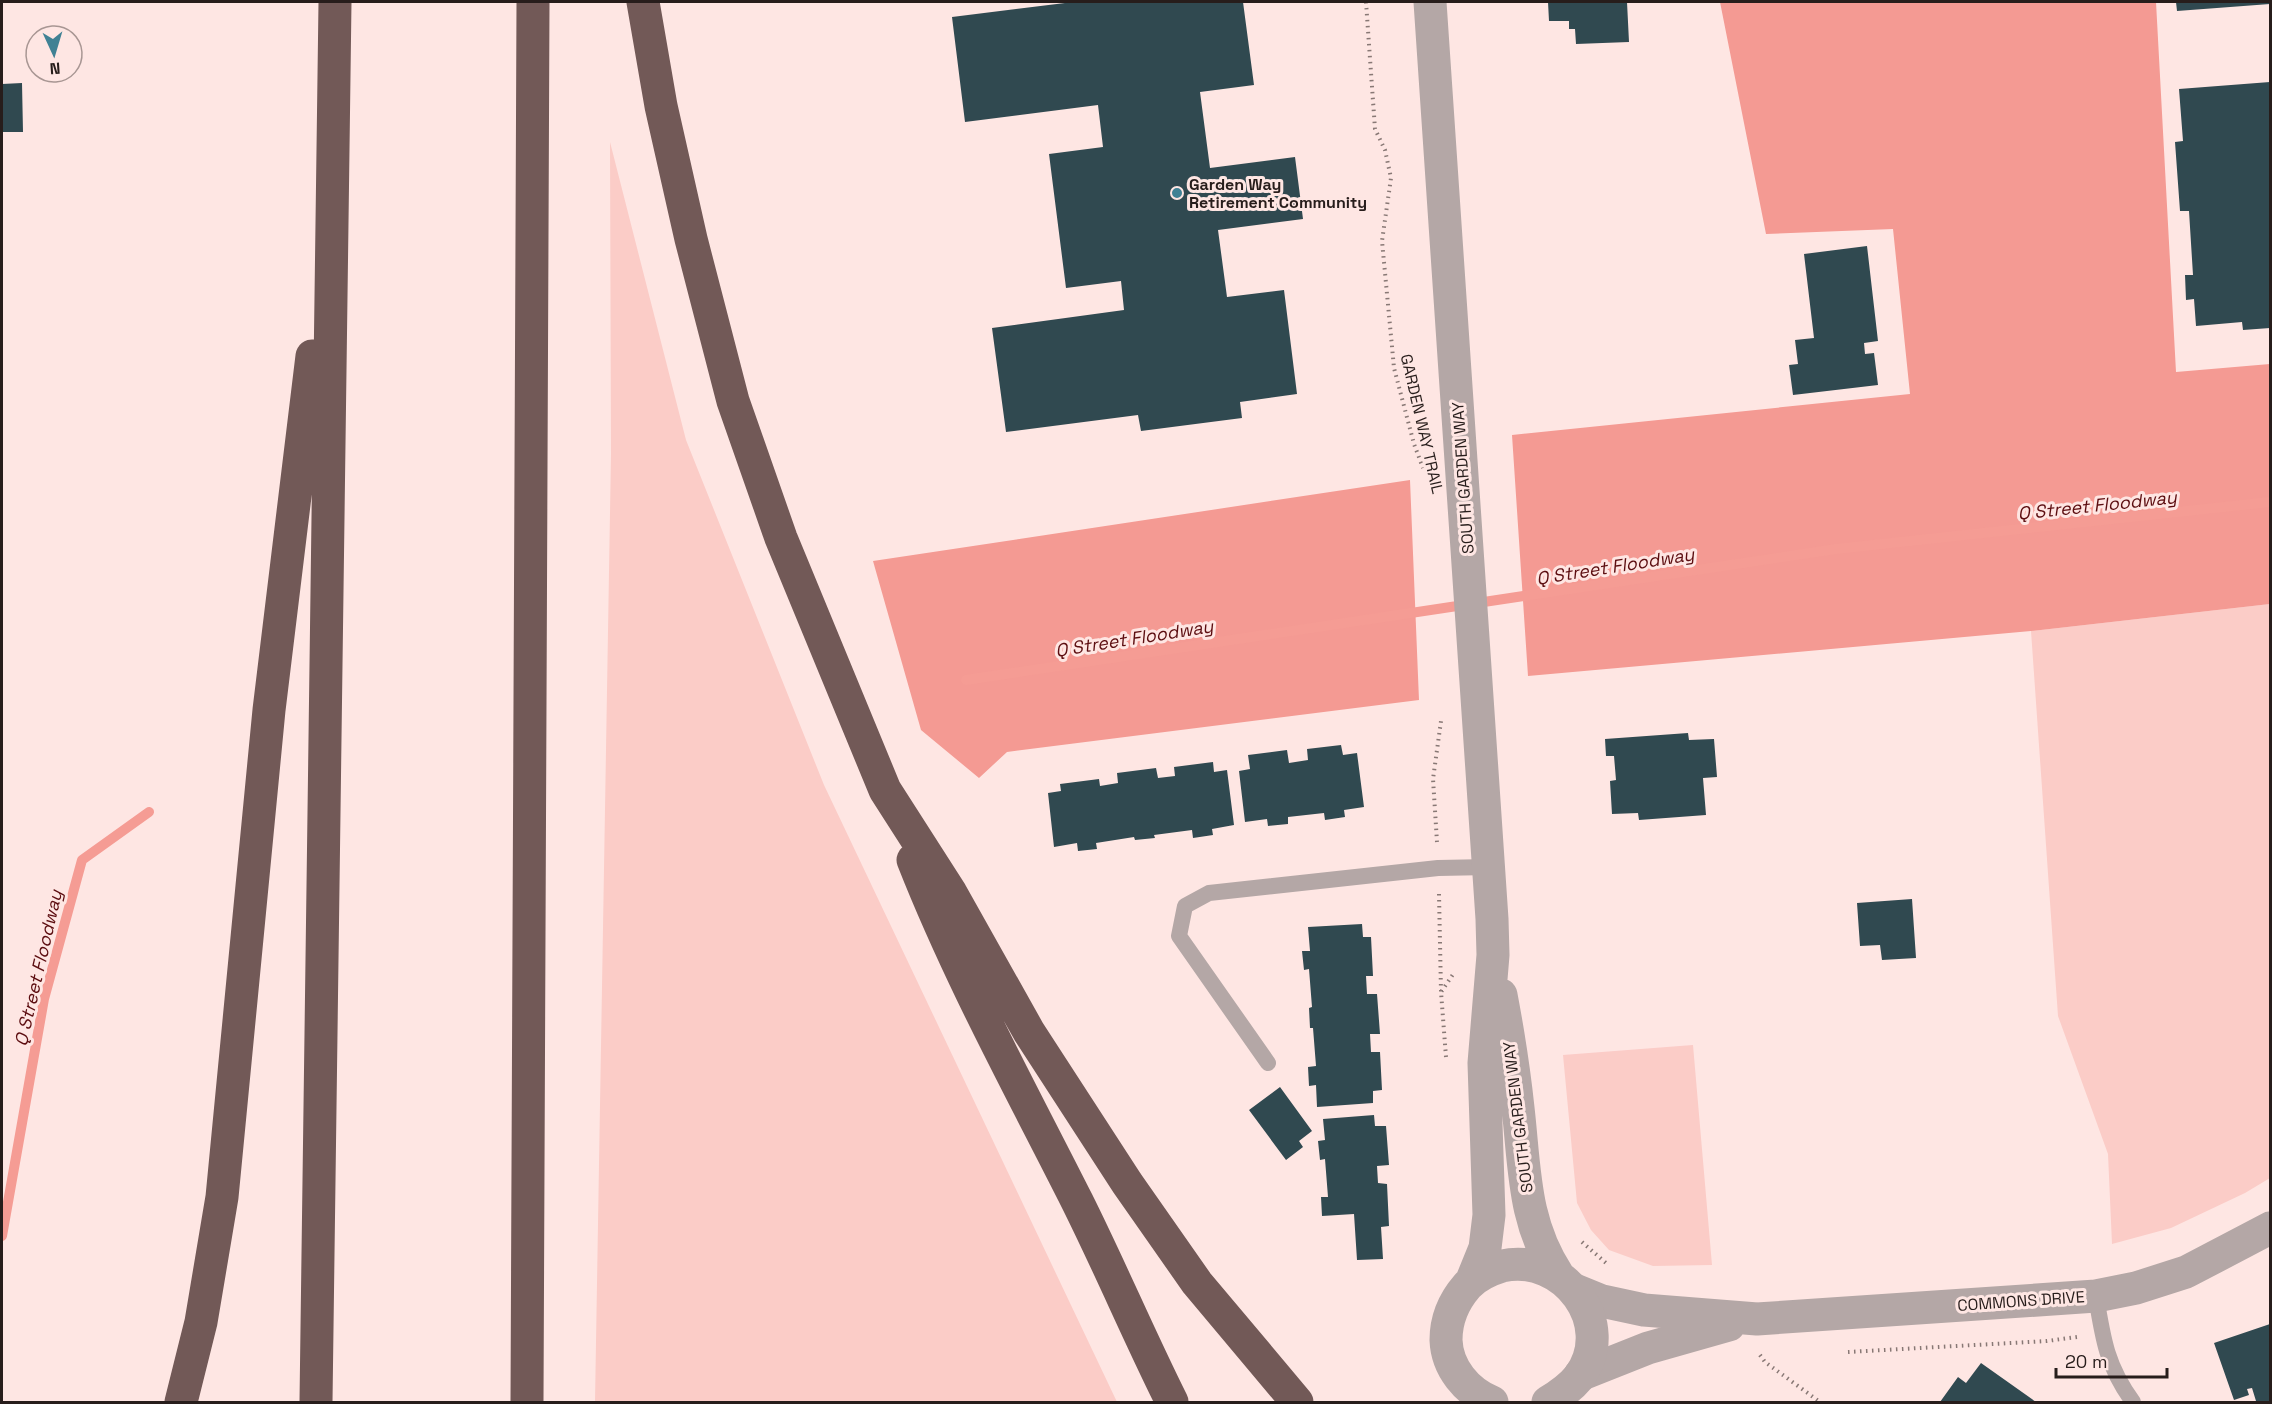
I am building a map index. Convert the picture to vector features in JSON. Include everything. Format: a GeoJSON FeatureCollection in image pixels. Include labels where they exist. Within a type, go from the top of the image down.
{"type":"FeatureCollection","features":[{"type":"Feature","properties":{"kind":"highway"},"geometry":{"type":"LineString","coordinates":[[316,1402],[335,2]]}},
{"type":"Feature","properties":{"kind":"highway"},"geometry":{"type":"LineString","coordinates":[[527,1402],[533,2]]}},
{"type":"Feature","properties":{"kind":"highway"},"geometry":{"type":"LineString","coordinates":[[643,2],[661,106],[733,401],[781,538],[928,899],[1001,1052],[1078,1204],[1172,1402]]}},
{"type":"Feature","properties":{"kind":"highway"},"geometry":{"type":"LineString","coordinates":[[181,1402],[201,1322],[222,1197],[269,710],[331,196]]}},
{"type":"Feature","properties":{"kind":"highway"},"geometry":{"type":"LineString","coordinates":[[885,790],[951,893],[1029,1032],[1127,1183],[1197,1283],[1297,1402]]}},
{"type":"Feature","properties":{"kind":"street","name":"SOUTH GARDEN WAY"},"geometry":{"type":"LineString","coordinates":[[1430,2],[1489,867],[1493,955],[1484,1063],[1489,1215],[1485,1248],[1473,1280]]}},
{"type":"Feature","properties":{"kind":"street","name":"SOUTH GARDEN WAY"},"geometry":{"type":"LineString","coordinates":[[1493,955],[1514,1062],[1530,1213],[1540,1246],[1587,1309],[1591,1332],[1589,1354],[1564,1393]]}},
{"type":"Feature","properties":{"kind":"street","name":"COMMONS DRIVE"},"geometry":{"type":"LineString","coordinates":[[1566,1282],[1602,1301],[1644,1310],[1757,1318],[2096,1296],[2136,1288],[2186,1272],[2271,1228]]}},
{"type":"Feature","properties":{"kind":"street","name":"SOUTH GARDEN WAY"},"geometry":{"type":"LineString","coordinates":[[1485,1401],[1463,1382],[1451,1363],[1446,1341],[1448,1318],[1457,1297],[1473,1280],[1492,1269],[1514,1264],[1537,1266],[1566,1282]]}},
{"type":"Feature","properties":{"kind":"street","name":"COMMONS DRIVE"},"geometry":{"type":"LineString","coordinates":[[1564,1393],[1648,1348],[1757,1318]]}},
{"type":"Feature","properties":{"kind":"lane"},"geometry":{"type":"LineString","coordinates":[[1268,1063],[1179,936],[1185,906],[1209,893],[1438,867],[1489,867]]}},
{"type":"Feature","properties":{"kind":"lane"},"geometry":{"type":"LineString","coordinates":[[2096,1296],[2106,1353],[2113,1371],[2133,1402]]}},
{"type":"Feature","properties":{"kind":"path","name":"GARDEN WAY TRAIL"},"geometry":{"type":"LineString","coordinates":[[1366,2],[1375,129],[1385,150],[1391,178],[1382,241],[1394,368],[1425,477]]}},
{"type":"Feature","properties":{"kind":"path"},"geometry":{"type":"LineString","coordinates":[[1446,1062],[1441,992],[1460,964]]}},
{"type":"Feature","properties":{"kind":"path"},"geometry":{"type":"LineString","coordinates":[[1757,1318],[1760,1356],[1820,1402]]}},
{"type":"Feature","properties":{"kind":"path"},"geometry":{"type":"LineString","coordinates":[[1840,1352],[2047,1341],[2102,1334]]}},
{"type":"Feature","properties":{"kind":"path"},"geometry":{"type":"LineString","coordinates":[[1749,1357],[1771,1355]]}},
{"type":"Feature","properties":{"kind":"shaded area"},"geometry":{"type":"Polygon","coordinates":[[[1720,2],[2156,2],[2176,372],[2270,364],[2270,604],[2031,631],[1528,676],[1512,435],[1910,394],[1893,229],[1766,234],[1720,2]]]}},
{"type":"Feature","properties":{"kind":"shaded area"},"geometry":{"type":"Polygon","coordinates":[[[610,142],[686,440],[824,785],[1117,1402],[595,1402],[611,454],[610,142]]]}},
{"type":"Feature","properties":{"kind":"shaded area"},"geometry":{"type":"Polygon","coordinates":[[[1410,480],[1419,700],[1007,752],[979,778],[921,730],[873,561],[1410,480]]]}},
{"type":"Feature","properties":{"kind":"shaded area"},"geometry":{"type":"Polygon","coordinates":[[[2270,604],[2270,1178],[2245,1193],[2171,1228],[2112,1244],[2108,1154],[2058,1016],[2031,631],[2270,604]]]}},
{"type":"Feature","properties":{"kind":"shaded area"},"geometry":{"type":"Polygon","coordinates":[[[1693,1045],[1712,1265],[1653,1266],[1609,1250],[1591,1230],[1577,1203],[1563,1055],[1693,1045]]]}},
{"type":"Feature","properties":{"kind":"building","name":"Garden Way Retirement Community"},"geometry":{"type":"Polygon","coordinates":[[[1073,2],[1243,2],[1254,85],[1200,92],[1210,168],[1295,157],[1303,219],[1218,230],[1227,297],[1284,290],[1297,394],[1240,402],[1242,418],[1141,431],[1138,415],[1006,432],[992,328],[1124,310],[1121,281],[1066,288],[1049,154],[1103,147],[1098,105],[965,122],[952,17],[1073,2]]]}},
{"type":"Feature","properties":{"kind":"building"},"geometry":{"type":"Polygon","coordinates":[[[1548,2],[1627,2],[1629,42],[1576,44],[1575,29],[1569,29],[1569,21],[1549,21],[1548,2]]]}},
{"type":"Feature","properties":{"kind":"building"},"geometry":{"type":"Polygon","coordinates":[[[2176,2],[2270,2],[2270,4],[2177,11],[2176,2]]]}},
{"type":"Feature","properties":{"kind":"building"},"geometry":{"type":"Polygon","coordinates":[[[2270,82],[2270,328],[2243,330],[2242,322],[2196,326],[2194,299],[2186,300],[2185,275],[2193,275],[2189,211],[2180,211],[2175,142],[2183,141],[2179,89],[2270,82]]]}},
{"type":"Feature","properties":{"kind":"building"},"geometry":{"type":"Polygon","coordinates":[[[22,83],[23,132],[2,132],[2,84],[22,83]]]}},
{"type":"Feature","properties":{"kind":"building"},"geometry":{"type":"Polygon","coordinates":[[[1867,246],[1878,341],[1864,343],[1865,354],[1874,353],[1878,385],[1793,395],[1789,365],[1798,364],[1795,340],[1814,338],[1804,254],[1867,246]]]}},
{"type":"Feature","properties":{"kind":"building"},"geometry":{"type":"Polygon","coordinates":[[[1688,733],[1689,740],[1714,739],[1717,777],[1703,778],[1706,815],[1639,820],[1638,813],[1612,814],[1610,781],[1616,780],[1614,756],[1606,756],[1605,739],[1688,733]]]}},
{"type":"Feature","properties":{"kind":"building"},"geometry":{"type":"Polygon","coordinates":[[[1341,745],[1343,755],[1357,753],[1364,807],[1344,810],[1345,817],[1325,820],[1324,813],[1288,817],[1288,824],[1268,826],[1267,819],[1245,822],[1239,771],[1250,769],[1248,755],[1287,750],[1289,763],[1308,760],[1307,749],[1341,745]]]}},
{"type":"Feature","properties":{"kind":"building"},"geometry":{"type":"Polygon","coordinates":[[[1213,762],[1214,772],[1227,770],[1234,825],[1212,829],[1213,835],[1193,838],[1192,830],[1154,835],[1155,838],[1135,840],[1134,837],[1096,843],[1097,849],[1078,851],[1077,843],[1054,847],[1048,793],[1061,791],[1060,784],[1099,779],[1100,786],[1118,783],[1117,773],[1156,768],[1158,778],[1175,776],[1174,767],[1213,762]]]}},
{"type":"Feature","properties":{"kind":"building"},"geometry":{"type":"Polygon","coordinates":[[[1912,899],[1916,958],[1882,960],[1880,945],[1860,946],[1857,903],[1912,899]]]}},
{"type":"Feature","properties":{"kind":"building"},"geometry":{"type":"Polygon","coordinates":[[[1362,924],[1363,937],[1371,937],[1373,976],[1366,976],[1367,994],[1377,994],[1380,1034],[1370,1034],[1371,1052],[1380,1052],[1382,1090],[1373,1091],[1373,1103],[1317,1107],[1316,1085],[1309,1086],[1308,1067],[1316,1066],[1313,1028],[1310,1028],[1309,1008],[1312,1007],[1309,969],[1304,970],[1302,951],[1310,951],[1308,927],[1362,924]]]}},
{"type":"Feature","properties":{"kind":"building"},"geometry":{"type":"Polygon","coordinates":[[[1280,1087],[1312,1131],[1299,1141],[1303,1147],[1286,1160],[1249,1110],[1280,1087]]]}},
{"type":"Feature","properties":{"kind":"building"},"geometry":{"type":"Polygon","coordinates":[[[1374,1115],[1375,1126],[1386,1126],[1389,1165],[1377,1166],[1378,1183],[1387,1184],[1389,1226],[1381,1227],[1383,1259],[1357,1260],[1354,1214],[1322,1216],[1321,1197],[1328,1197],[1325,1159],[1320,1160],[1318,1141],[1325,1140],[1323,1119],[1374,1115]]]}},
{"type":"Feature","properties":{"kind":"building"},"geometry":{"type":"Polygon","coordinates":[[[2270,1324],[2270,1402],[2251,1402],[2256,1401],[2252,1388],[2247,1389],[2249,1395],[2234,1400],[2214,1343],[2270,1324]]]}},
{"type":"Feature","properties":{"kind":"building"},"geometry":{"type":"Polygon","coordinates":[[[1981,1363],[2036,1402],[1940,1402],[1958,1377],[1966,1383],[1981,1363]]]}},
{"type":"Feature","properties":{"kind":"waterway","name":"Q Street Floodway"},"geometry":{"type":"LineString","coordinates":[[966,680],[1836,549],[2270,502]]}},
{"type":"Feature","properties":{"kind":"waterway","name":"Q Street Floodway"},"geometry":{"type":"LineString","coordinates":[[2,1236],[44,999],[82,860],[149,812]]}},
{"type":"Feature","properties":{"kind":"place","name":"Garden Way Retirement Community"},"geometry":{"type":"Point","coordinates":[1177,193]}}]}
